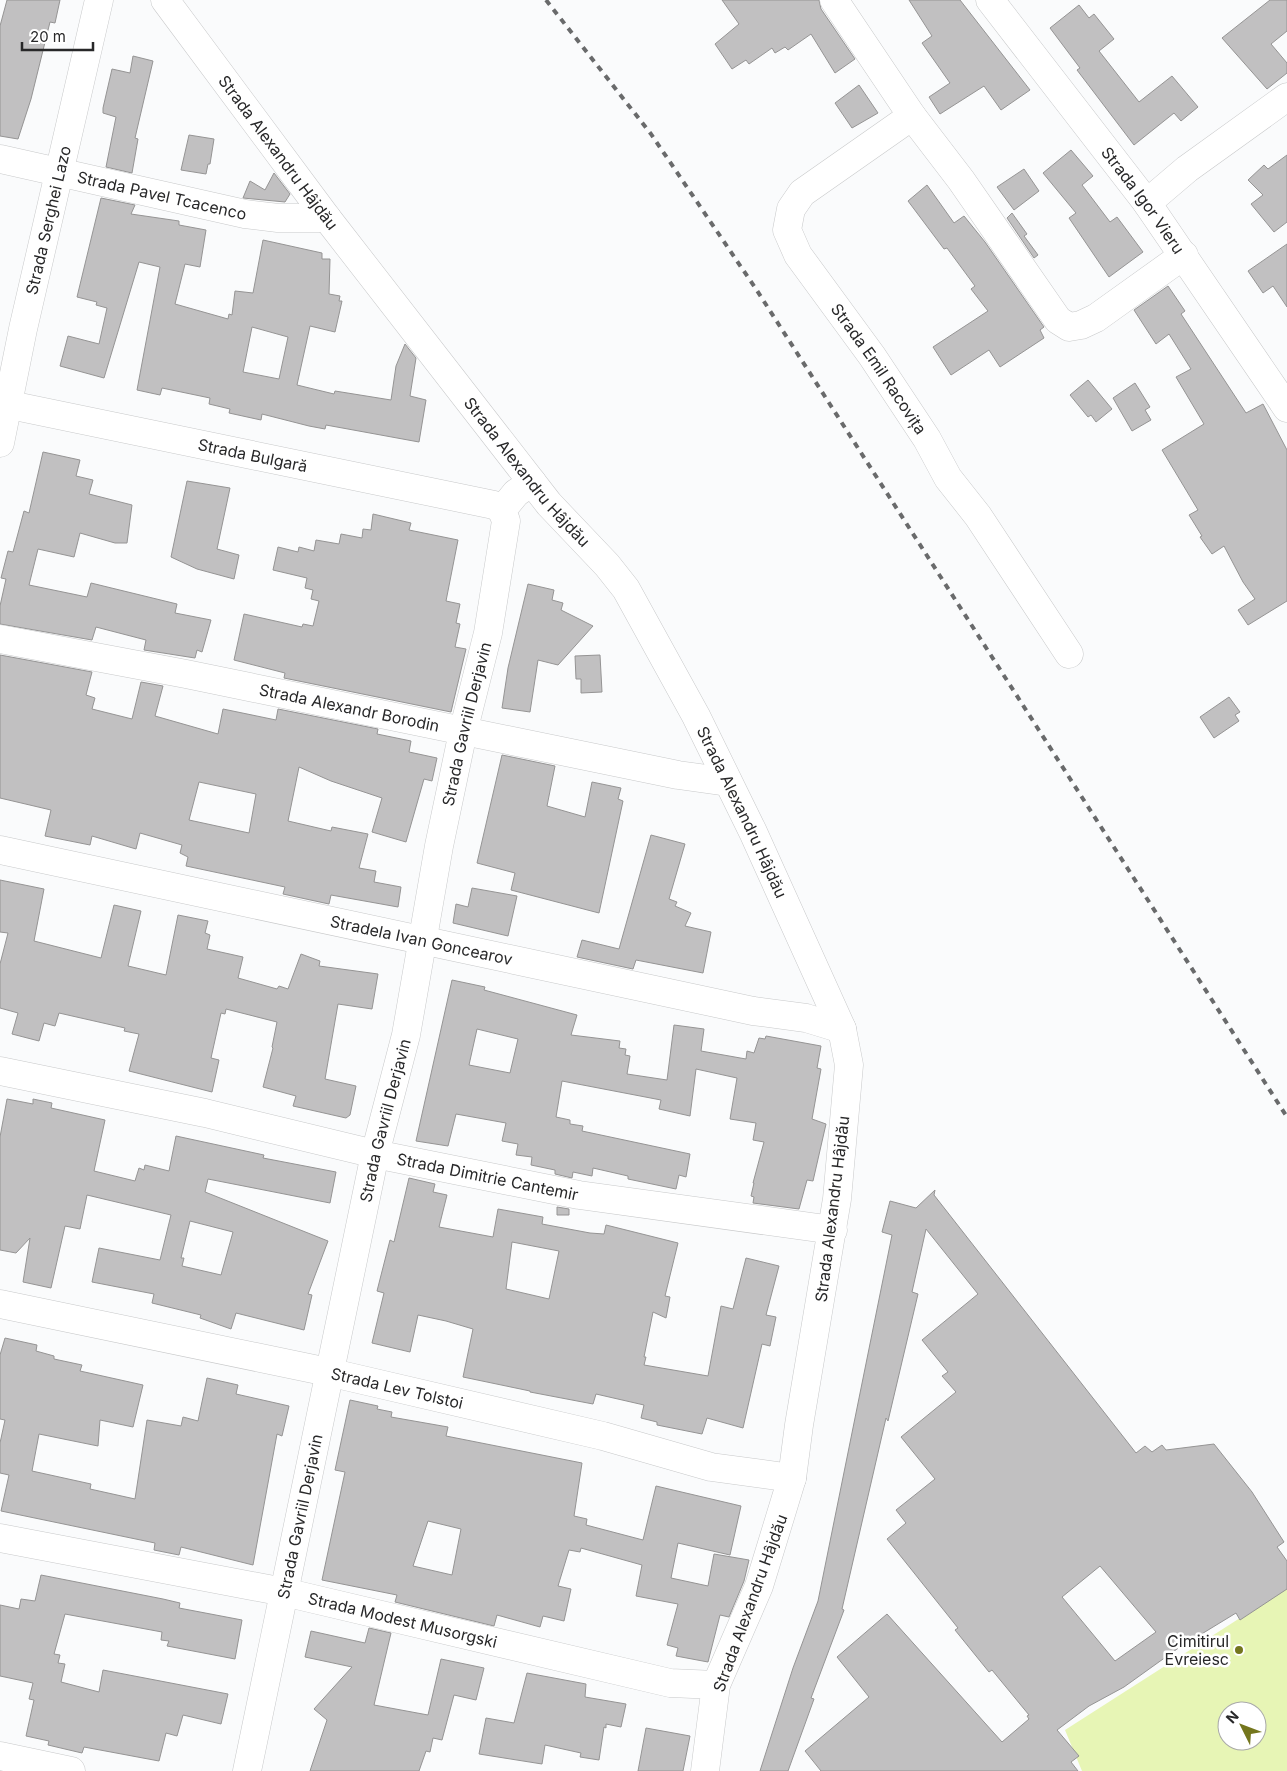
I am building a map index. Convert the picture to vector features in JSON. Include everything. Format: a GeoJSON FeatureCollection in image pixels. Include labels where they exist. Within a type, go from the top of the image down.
{"type":"FeatureCollection","features":[{"type":"Feature","properties":{"kind":"street","name":"Strada Serghei Lazo"},"geometry":{"type":"LineString","coordinates":[[0,443],[4,404],[61,173],[76,96],[100,0]]}},
{"type":"Feature","properties":{"kind":"street","name":"Strada Alexandru Hâjdău"},"geometry":{"type":"LineString","coordinates":[[165,0],[327,218],[549,504],[607,565],[626,589],[696,716],[825,988],[842,1030],[849,1065],[833,1230],[799,1424],[792,1478],[759,1586],[716,1685],[705,1771]]}},
{"type":"Feature","properties":{"kind":"street"},"geometry":{"type":"LineString","coordinates":[[834,0],[912,116],[961,180],[1058,320],[1069,327],[1081,325],[1096,318],[1184,255]]}},
{"type":"Feature","properties":{"kind":"street","name":"Strada Igor Vieru"},"geometry":{"type":"LineString","coordinates":[[990,0],[1147,203],[1287,408]]}},
{"type":"Feature","properties":{"kind":"street"},"geometry":{"type":"LineString","coordinates":[[1147,203],[1187,169],[1287,97]]}},
{"type":"Feature","properties":{"kind":"street","name":"Strada Emil Racovița"},"geometry":{"type":"LineString","coordinates":[[912,116],[802,193],[791,209],[787,230],[798,255],[872,356],[927,439],[948,478],[978,516],[1069,654]]}},
{"type":"Feature","properties":{"kind":"street","name":"Strada Pavel Tcacenco"},"geometry":{"type":"LineString","coordinates":[[0,159],[245,214],[278,218],[327,218]]}},
{"type":"Feature","properties":{"kind":"street","name":"Strada Bulgară"},"geometry":{"type":"LineString","coordinates":[[4,404],[494,505],[502,510]]}},
{"type":"Feature","properties":{"kind":"street"},"geometry":{"type":"LineString","coordinates":[[502,510],[516,493],[532,482]]}},
{"type":"Feature","properties":{"kind":"street","name":"Strada Gavriil Derjavin"},"geometry":{"type":"LineString","coordinates":[[247,1771],[328,1372],[375,1154],[406,1035],[439,846],[463,732],[488,633],[506,521],[502,510]]}},
{"type":"Feature","properties":{"kind":"street","name":"Strada Alexandr Borodin"},"geometry":{"type":"LineString","coordinates":[[0,639],[186,674],[678,775],[728,782]]}},
{"type":"Feature","properties":{"kind":"street","name":"Stradela Ivan Goncearov"},"geometry":{"type":"LineString","coordinates":[[0,850],[753,1011],[806,1018],[842,1030]]}},
{"type":"Feature","properties":{"kind":"street","name":"Strada Dimitrie Cantemir"},"geometry":{"type":"LineString","coordinates":[[0,1070],[205,1113],[375,1154],[579,1195],[833,1230]]}},
{"type":"Feature","properties":{"kind":"street","name":"Strada Lev Tolstoi"},"geometry":{"type":"LineString","coordinates":[[0,1304],[328,1372],[603,1436],[711,1467],[792,1478]]}},
{"type":"Feature","properties":{"kind":"street","name":"Strada Modest Musorgski"},"geometry":{"type":"LineString","coordinates":[[0,1538],[284,1592],[565,1656],[670,1683],[716,1685]]}},
{"type":"Feature","properties":{"kind":"street"},"geometry":{"type":"LineString","coordinates":[[0,1756],[71,1771]]}},
{"type":"Feature","properties":{"kind":"green space","name":"Cimitirul Evreiesc"},"geometry":{"type":"Polygon","coordinates":[[[1287,1588],[1287,1771],[1082,1771],[1065,1730],[1287,1588]]]}},
{"type":"Feature","properties":{"kind":"building"},"geometry":{"type":"Polygon","coordinates":[[[7,0],[60,0],[55,23],[50,22],[31,99],[18,139],[0,136],[0,26],[7,0]]]}},
{"type":"Feature","properties":{"kind":"building"},"geometry":{"type":"Polygon","coordinates":[[[722,0],[819,0],[821,9],[855,59],[835,73],[811,34],[788,50],[785,47],[775,53],[772,48],[749,64],[746,60],[732,69],[715,44],[739,24],[722,0]]]}},
{"type":"Feature","properties":{"kind":"building"},"geometry":{"type":"Polygon","coordinates":[[[909,0],[960,0],[1030,90],[1001,110],[984,86],[940,114],[929,97],[950,83],[922,43],[932,36],[909,0]]]}},
{"type":"Feature","properties":{"kind":"building"},"geometry":{"type":"Polygon","coordinates":[[[1270,0],[1287,0],[1287,31],[1271,44],[1287,63],[1287,73],[1267,89],[1222,38],[1270,0]]]}},
{"type":"Feature","properties":{"kind":"building"},"geometry":{"type":"Polygon","coordinates":[[[1079,5],[1089,18],[1094,14],[1114,39],[1099,51],[1139,102],[1172,76],[1198,107],[1181,121],[1174,113],[1134,145],[1077,70],[1080,68],[1050,28],[1079,5]]]}},
{"type":"Feature","properties":{"kind":"building"},"geometry":{"type":"Polygon","coordinates":[[[133,56],[153,61],[135,138],[138,139],[132,173],[106,167],[116,117],[103,113],[103,108],[112,69],[130,73],[133,56]]]}},
{"type":"Feature","properties":{"kind":"building"},"geometry":{"type":"Polygon","coordinates":[[[859,85],[878,113],[852,128],[835,103],[859,85]]]}},
{"type":"Feature","properties":{"kind":"building"},"geometry":{"type":"Polygon","coordinates":[[[189,135],[214,139],[210,164],[208,164],[206,174],[181,170],[189,135]]]}},
{"type":"Feature","properties":{"kind":"building"},"geometry":{"type":"Polygon","coordinates":[[[1071,150],[1093,176],[1082,185],[1110,222],[1117,217],[1143,252],[1109,277],[1069,218],[1076,213],[1043,173],[1071,150]]]}},
{"type":"Feature","properties":{"kind":"building"},"geometry":{"type":"Polygon","coordinates":[[[1287,155],[1287,222],[1274,232],[1251,204],[1263,195],[1248,180],[1264,165],[1268,169],[1287,155]]]}},
{"type":"Feature","properties":{"kind":"building"},"geometry":{"type":"Polygon","coordinates":[[[1024,169],[1039,191],[1014,210],[997,187],[1024,169]]]}},
{"type":"Feature","properties":{"kind":"building"},"geometry":{"type":"Polygon","coordinates":[[[274,173],[290,194],[285,202],[243,198],[250,181],[265,190],[274,173]]]}},
{"type":"Feature","properties":{"kind":"building"},"geometry":{"type":"Polygon","coordinates":[[[927,185],[954,223],[964,216],[985,242],[1044,327],[1040,330],[1044,338],[1000,367],[989,350],[951,375],[933,347],[988,311],[971,289],[975,286],[947,248],[944,249],[908,201],[927,185]]]}},
{"type":"Feature","properties":{"kind":"building"},"geometry":{"type":"Polygon","coordinates":[[[101,198],[135,205],[131,214],[179,221],[179,225],[206,230],[200,267],[185,264],[175,304],[228,319],[229,314],[232,315],[235,291],[253,293],[263,240],[322,253],[322,259],[330,259],[329,294],[340,296],[339,301],[342,301],[335,332],[310,326],[297,385],[334,394],[335,391],[391,400],[396,366],[405,344],[416,358],[410,396],[426,400],[419,442],[326,425],[325,429],[262,414],[261,420],[229,413],[230,409],[209,404],[210,398],[162,388],[160,395],[137,390],[160,267],[139,262],[104,378],[60,366],[68,336],[99,344],[107,308],[96,305],[97,302],[77,297],[101,198]],[[252,327],[243,372],[279,379],[288,337],[252,327]]]}},
{"type":"Feature","properties":{"kind":"building"},"geometry":{"type":"Polygon","coordinates":[[[1012,213],[1027,234],[1024,236],[1038,255],[1034,258],[1007,218],[1012,213]]]}},
{"type":"Feature","properties":{"kind":"building"},"geometry":{"type":"Polygon","coordinates":[[[1287,244],[1287,307],[1273,286],[1263,293],[1248,271],[1287,244]]]}},
{"type":"Feature","properties":{"kind":"building"},"geometry":{"type":"Polygon","coordinates":[[[1168,286],[1185,311],[1181,314],[1246,413],[1263,404],[1287,450],[1287,601],[1248,625],[1238,610],[1255,599],[1243,582],[1224,546],[1212,554],[1200,537],[1202,536],[1189,515],[1198,510],[1162,450],[1204,424],[1176,377],[1191,369],[1169,334],[1156,344],[1134,310],[1168,286]]]}},
{"type":"Feature","properties":{"kind":"building"},"geometry":{"type":"Polygon","coordinates":[[[1088,380],[1112,409],[1096,422],[1091,415],[1088,417],[1070,395],[1088,380]]]}},
{"type":"Feature","properties":{"kind":"building"},"geometry":{"type":"Polygon","coordinates":[[[1135,383],[1150,407],[1145,410],[1151,420],[1132,431],[1113,398],[1135,383]]]}},
{"type":"Feature","properties":{"kind":"building"},"geometry":{"type":"Polygon","coordinates":[[[43,452],[80,460],[76,476],[93,480],[89,494],[132,505],[127,543],[115,543],[80,533],[74,557],[38,549],[29,585],[87,597],[91,583],[177,604],[175,613],[211,620],[202,652],[197,650],[195,658],[144,650],[146,640],[96,627],[92,640],[0,624],[0,606],[6,579],[1,578],[8,551],[13,552],[24,511],[29,513],[43,452]]]}},
{"type":"Feature","properties":{"kind":"building"},"geometry":{"type":"Polygon","coordinates":[[[187,481],[230,488],[217,549],[239,555],[234,579],[197,569],[171,557],[187,481]]]}},
{"type":"Feature","properties":{"kind":"building"},"geometry":{"type":"Polygon","coordinates":[[[373,514],[411,523],[409,530],[458,540],[446,601],[460,604],[456,623],[460,624],[455,647],[466,649],[451,712],[284,678],[285,673],[234,660],[244,614],[302,627],[303,624],[313,626],[319,601],[311,599],[313,590],[305,588],[307,578],[273,570],[278,547],[298,552],[299,547],[314,551],[316,540],[339,544],[341,534],[362,538],[363,529],[371,530],[373,514]]]}},
{"type":"Feature","properties":{"kind":"building"},"geometry":{"type":"Polygon","coordinates":[[[528,584],[554,590],[552,600],[563,603],[561,610],[593,626],[558,665],[538,660],[530,712],[502,708],[508,668],[528,584]]]}},
{"type":"Feature","properties":{"kind":"building"},"geometry":{"type":"Polygon","coordinates":[[[0,655],[92,672],[86,695],[95,698],[92,709],[132,719],[141,682],[163,686],[155,716],[218,734],[223,709],[276,720],[278,709],[378,729],[377,734],[411,741],[409,752],[437,758],[432,781],[424,779],[406,842],[372,832],[382,798],[331,781],[299,767],[288,821],[331,831],[332,827],[368,834],[359,868],[376,871],[374,882],[401,887],[398,907],[331,895],[329,904],[283,894],[285,887],[186,866],[188,857],[180,853],[182,845],[140,833],[136,849],[92,836],[90,845],[45,836],[51,810],[0,798],[0,655]],[[199,782],[189,820],[249,833],[256,794],[199,782]]]}},
{"type":"Feature","properties":{"kind":"building"},"geometry":{"type":"Polygon","coordinates":[[[600,655],[602,692],[581,693],[581,679],[576,679],[575,656],[600,655]]]}},
{"type":"Feature","properties":{"kind":"building"},"geometry":{"type":"Polygon","coordinates":[[[1229,697],[1240,712],[1235,715],[1239,721],[1214,738],[1200,717],[1229,697]]]}},
{"type":"Feature","properties":{"kind":"building"},"geometry":{"type":"Polygon","coordinates":[[[502,755],[555,766],[547,806],[585,817],[592,782],[621,788],[618,799],[623,801],[599,913],[511,890],[515,873],[477,863],[502,755]]]}},
{"type":"Feature","properties":{"kind":"building"},"geometry":{"type":"Polygon","coordinates":[[[651,835],[685,844],[669,899],[677,902],[675,906],[691,913],[685,926],[711,932],[703,973],[636,960],[633,969],[577,957],[582,940],[619,949],[651,835]]]}},
{"type":"Feature","properties":{"kind":"building"},"geometry":{"type":"Polygon","coordinates":[[[0,880],[44,889],[34,941],[101,958],[114,905],[141,911],[128,966],[166,975],[178,915],[208,921],[205,933],[210,935],[207,949],[243,957],[238,978],[277,989],[279,986],[288,989],[301,954],[320,961],[319,966],[378,974],[372,1009],[338,1004],[325,1079],[356,1086],[350,1115],[346,1118],[293,1106],[296,1096],[263,1087],[273,1048],[277,1022],[226,1009],[225,1014],[221,1013],[211,1058],[219,1060],[212,1092],[129,1071],[139,1034],[124,1031],[125,1028],[59,1013],[55,1026],[44,1023],[39,1041],[12,1034],[18,1013],[0,1008],[0,964],[8,933],[0,932],[0,880]]]}},
{"type":"Feature","properties":{"kind":"building"},"geometry":{"type":"Polygon","coordinates":[[[472,888],[517,896],[508,936],[453,923],[456,904],[468,907],[472,888]]]}},
{"type":"Feature","properties":{"kind":"building"},"geometry":{"type":"Polygon","coordinates":[[[452,980],[485,987],[484,990],[577,1015],[571,1035],[620,1041],[619,1048],[626,1049],[625,1055],[630,1056],[627,1074],[667,1080],[674,1025],[704,1029],[701,1051],[746,1059],[747,1051],[754,1053],[759,1038],[765,1039],[766,1036],[821,1046],[817,1068],[821,1069],[812,1119],[826,1124],[813,1181],[807,1180],[799,1209],[753,1203],[754,1197],[751,1196],[753,1183],[764,1142],[753,1140],[756,1123],[730,1119],[737,1078],[696,1069],[690,1116],[659,1109],[661,1100],[562,1081],[556,1117],[570,1120],[570,1124],[583,1126],[582,1131],[690,1154],[686,1177],[679,1175],[676,1189],[628,1179],[628,1176],[593,1168],[592,1176],[573,1172],[572,1178],[555,1174],[555,1170],[531,1165],[532,1157],[516,1155],[518,1144],[502,1141],[506,1123],[456,1114],[448,1146],[416,1141],[452,980]],[[477,1029],[469,1065],[510,1073],[518,1039],[477,1029]]]}},
{"type":"Feature","properties":{"kind":"building"},"geometry":{"type":"Polygon","coordinates":[[[7,1099],[33,1104],[33,1099],[52,1103],[51,1108],[105,1120],[94,1171],[135,1181],[139,1168],[144,1170],[145,1165],[169,1171],[176,1136],[264,1155],[263,1158],[336,1172],[330,1203],[208,1179],[205,1192],[328,1241],[308,1294],[312,1295],[304,1330],[236,1313],[231,1329],[200,1318],[201,1315],[152,1303],[154,1294],[92,1282],[99,1248],[160,1260],[171,1215],[87,1195],[80,1229],[65,1226],[51,1288],[23,1282],[30,1238],[16,1253],[0,1250],[0,1137],[7,1099]],[[190,1221],[181,1258],[184,1258],[182,1266],[221,1275],[233,1232],[190,1221]]]}},
{"type":"Feature","properties":{"kind":"building"},"geometry":{"type":"Polygon","coordinates":[[[409,1178],[435,1184],[433,1192],[447,1195],[439,1227],[493,1237],[498,1209],[543,1217],[542,1224],[604,1234],[606,1225],[678,1243],[665,1296],[670,1297],[666,1318],[653,1312],[644,1365],[708,1376],[721,1306],[733,1309],[746,1258],[779,1266],[766,1315],[776,1317],[770,1346],[762,1344],[743,1428],[707,1418],[702,1434],[657,1425],[657,1422],[641,1418],[644,1405],[596,1394],[593,1404],[463,1377],[473,1329],[446,1321],[418,1315],[410,1352],[372,1343],[384,1293],[377,1291],[390,1240],[394,1242],[409,1178]],[[512,1242],[506,1289],[549,1299],[559,1251],[512,1242]]]}},
{"type":"Feature","properties":{"kind":"building"},"geometry":{"type":"Polygon","coordinates":[[[935,1190],[934,1195],[1136,1453],[1145,1446],[1152,1452],[1162,1445],[1166,1450],[1214,1444],[1252,1492],[1284,1542],[1277,1547],[1287,1561],[1287,1589],[1240,1620],[1236,1613],[1177,1649],[1124,1687],[1089,1706],[1057,1730],[1079,1756],[1071,1762],[1078,1771],[821,1771],[805,1751],[869,1697],[837,1657],[887,1614],[1002,1742],[1029,1719],[1027,1716],[1029,1715],[992,1670],[989,1672],[955,1630],[958,1628],[887,1539],[906,1523],[896,1510],[935,1479],[901,1437],[956,1392],[942,1376],[948,1372],[922,1340],[978,1294],[926,1229],[912,1292],[918,1294],[888,1421],[886,1418],[842,1609],[844,1610],[811,1698],[814,1699],[788,1771],[760,1771],[793,1668],[818,1601],[892,1235],[882,1232],[890,1201],[916,1208],[935,1190]],[[1100,1566],[1062,1597],[1115,1661],[1156,1632],[1100,1566]]]}},
{"type":"Feature","properties":{"kind":"building"},"geometry":{"type":"Polygon","coordinates":[[[557,1207],[569,1209],[569,1215],[557,1215],[557,1207]]]}},
{"type":"Feature","properties":{"kind":"building"},"geometry":{"type":"Polygon","coordinates":[[[5,1338],[37,1345],[36,1351],[54,1356],[54,1359],[82,1365],[80,1371],[143,1385],[133,1427],[100,1420],[98,1446],[39,1434],[32,1471],[91,1484],[90,1489],[135,1499],[147,1420],[181,1426],[183,1417],[198,1421],[207,1378],[238,1385],[236,1394],[289,1406],[282,1436],[277,1434],[253,1565],[181,1547],[179,1555],[154,1550],[155,1543],[1,1511],[9,1475],[0,1473],[0,1443],[5,1420],[0,1419],[0,1355],[5,1338]]]}},
{"type":"Feature","properties":{"kind":"building"},"geometry":{"type":"Polygon","coordinates":[[[350,1400],[378,1406],[377,1409],[392,1412],[391,1417],[448,1427],[446,1436],[582,1463],[574,1516],[587,1519],[586,1525],[643,1540],[656,1486],[741,1506],[730,1555],[678,1543],[671,1578],[708,1586],[714,1554],[749,1560],[744,1581],[729,1617],[720,1615],[708,1662],[676,1656],[678,1648],[667,1645],[678,1604],[636,1596],[642,1565],[581,1548],[580,1552],[569,1550],[558,1586],[571,1589],[564,1621],[543,1616],[540,1627],[497,1615],[494,1626],[395,1602],[397,1595],[322,1580],[345,1472],[335,1470],[350,1400]],[[428,1521],[413,1566],[452,1575],[461,1529],[428,1521]]]}},
{"type":"Feature","properties":{"kind":"building"},"geometry":{"type":"Polygon","coordinates":[[[41,1575],[163,1599],[180,1603],[179,1608],[242,1620],[235,1659],[167,1646],[169,1641],[161,1640],[162,1632],[65,1614],[54,1654],[60,1655],[58,1663],[65,1664],[61,1682],[99,1692],[103,1670],[228,1694],[221,1724],[183,1715],[177,1736],[166,1733],[159,1761],[84,1747],[82,1753],[48,1745],[49,1741],[26,1736],[34,1700],[29,1699],[33,1683],[0,1676],[0,1605],[19,1609],[21,1599],[35,1601],[41,1575]]]}},
{"type":"Feature","properties":{"kind":"building"},"geometry":{"type":"Polygon","coordinates":[[[369,1628],[391,1633],[374,1705],[428,1715],[441,1659],[484,1668],[476,1700],[454,1695],[442,1740],[433,1738],[430,1752],[426,1751],[419,1771],[310,1771],[327,1720],[314,1709],[352,1667],[305,1657],[311,1631],[365,1643],[369,1628]]]}},
{"type":"Feature","properties":{"kind":"building"},"geometry":{"type":"Polygon","coordinates":[[[527,1673],[586,1684],[585,1697],[626,1704],[621,1727],[606,1724],[606,1728],[604,1727],[599,1760],[580,1757],[581,1753],[545,1745],[542,1764],[479,1754],[486,1718],[514,1723],[527,1673]]]}},
{"type":"Feature","properties":{"kind":"building"},"geometry":{"type":"Polygon","coordinates":[[[646,1728],[690,1736],[683,1771],[638,1771],[646,1728]]]}},
{"type":"Feature","properties":{"kind":"railway"},"geometry":{"type":"LineString","coordinates":[[546,0],[651,134],[756,289],[1287,1117]]}},
{"type":"Feature","properties":{"kind":"place","name":"Cimitirul Evreiesc"},"geometry":{"type":"Point","coordinates":[1239,1650]}}]}
